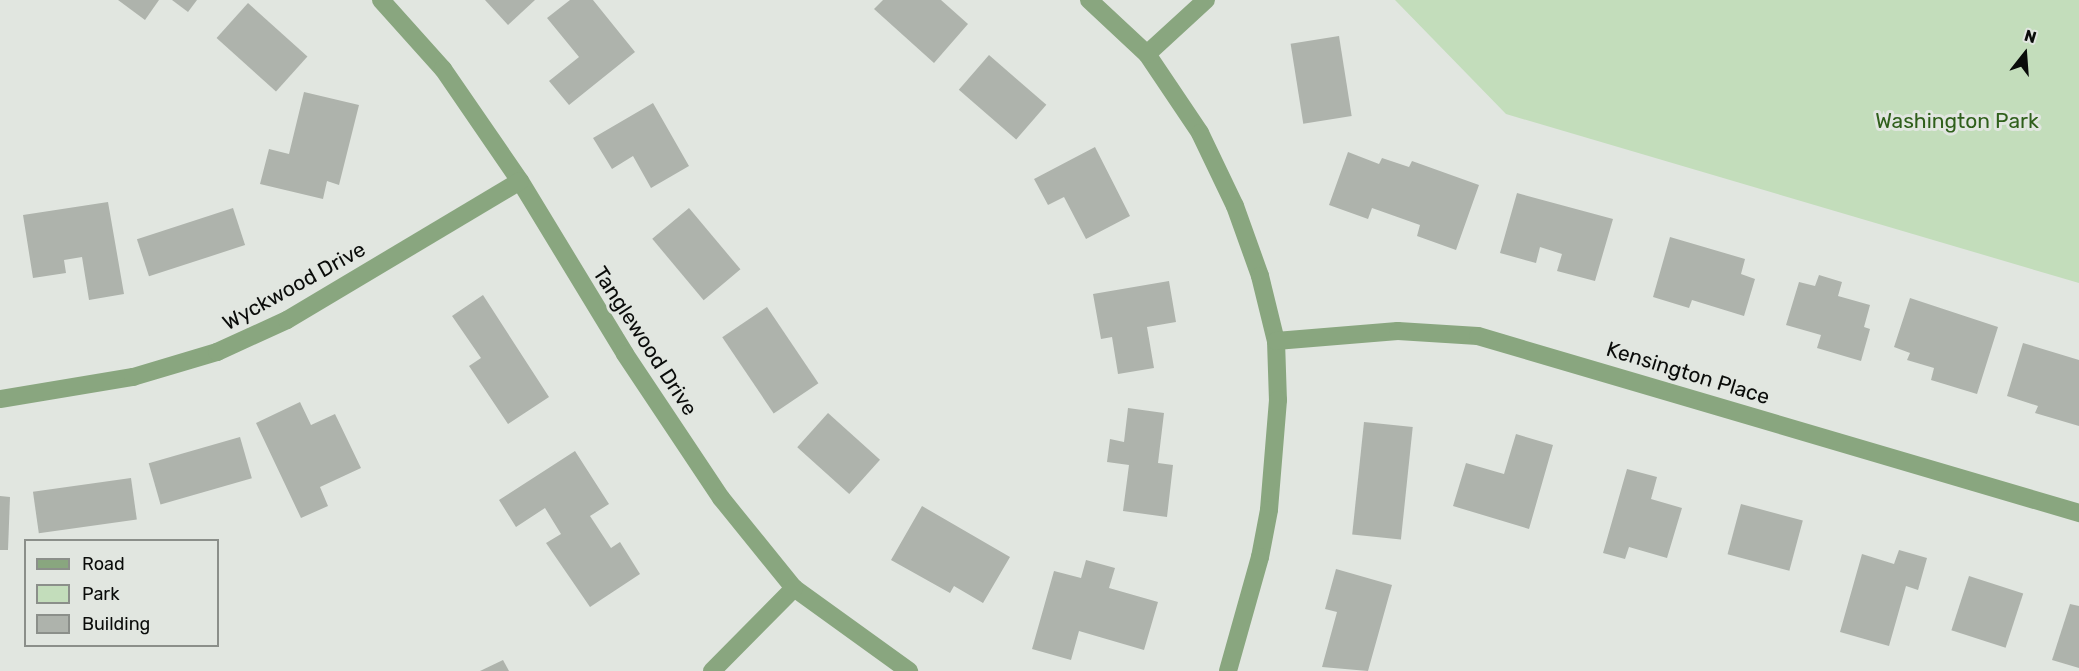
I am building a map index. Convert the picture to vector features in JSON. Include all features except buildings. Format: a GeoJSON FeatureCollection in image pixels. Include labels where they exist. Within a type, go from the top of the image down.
{"type":"FeatureCollection","features":[{"type":"Feature","properties":{"kind":"street","name":"Tanglewood Drive"},"geometry":{"type":"LineString","coordinates":[[381,0],[443,69],[520,181],[618,344],[721,498],[794,588],[909,671]]}},
{"type":"Feature","properties":{"kind":"street"},"geometry":{"type":"LineString","coordinates":[[1089,0],[1147,54],[1200,133],[1235,206],[1260,276],[1276,341],[1277,412],[1269,510],[1260,557],[1228,671]]}},
{"type":"Feature","properties":{"kind":"street"},"geometry":{"type":"LineString","coordinates":[[1147,54],[1206,0]]}},
{"type":"Feature","properties":{"kind":"street","name":"Wyckwood Drive"},"geometry":{"type":"LineString","coordinates":[[0,399],[133,377],[217,352],[286,320],[520,181]]}},
{"type":"Feature","properties":{"kind":"street","name":"Kensington Place"},"geometry":{"type":"LineString","coordinates":[[1276,341],[1398,331],[1478,336],[2079,513]]}},
{"type":"Feature","properties":{"kind":"street"},"geometry":{"type":"LineString","coordinates":[[712,671],[794,588]]}},
{"type":"Feature","properties":{"kind":"green space","name":"Washington Park"},"geometry":{"type":"Polygon","coordinates":[[[1395,0],[2079,0],[2079,283],[1506,114],[1395,0]]]}}]}
